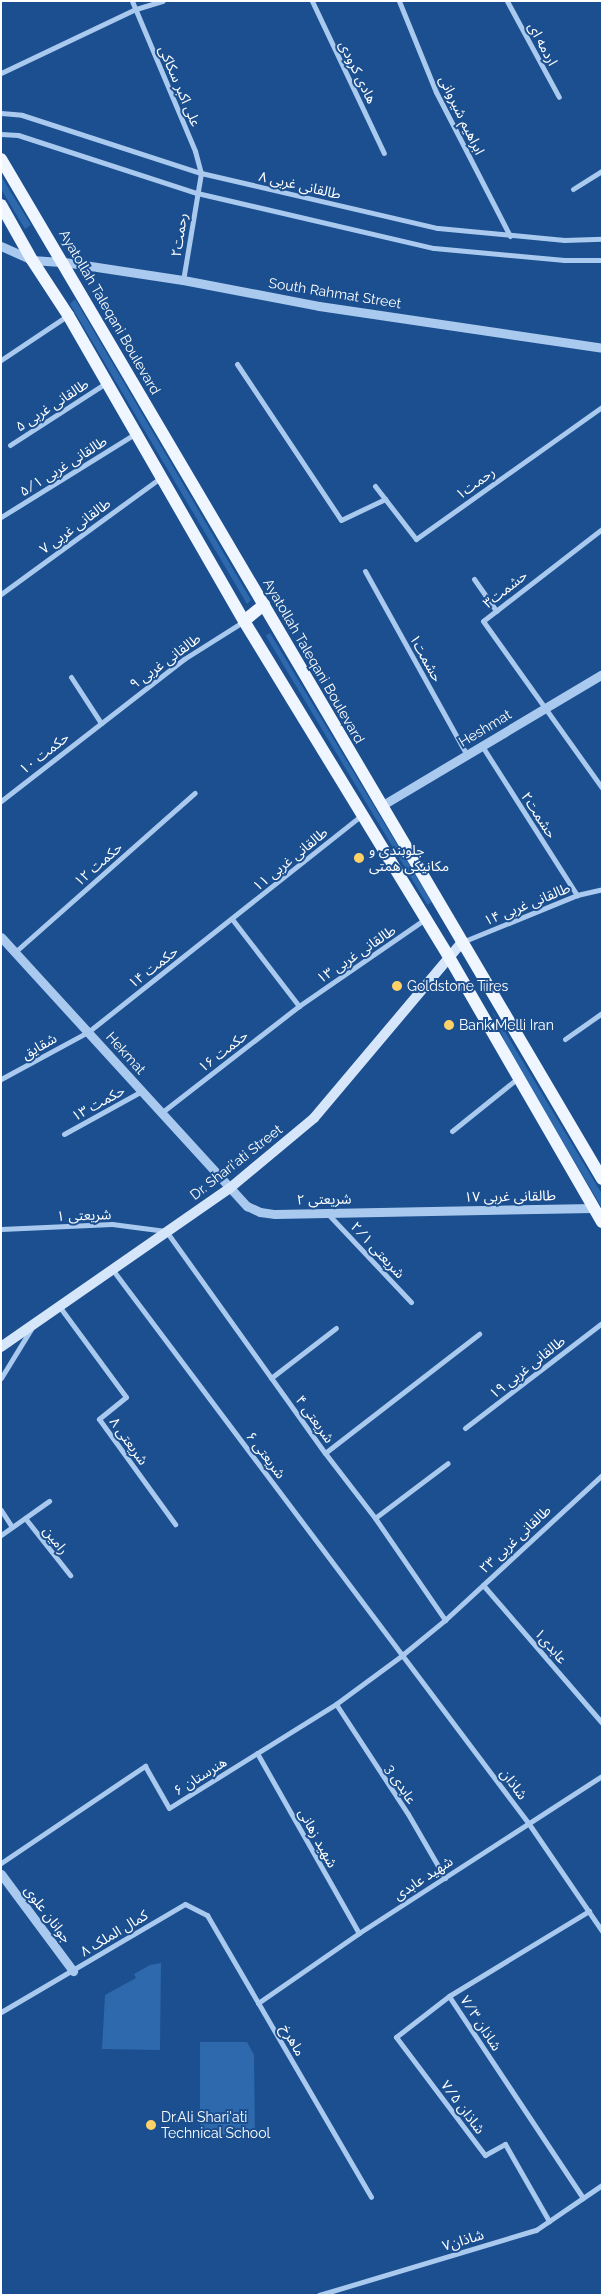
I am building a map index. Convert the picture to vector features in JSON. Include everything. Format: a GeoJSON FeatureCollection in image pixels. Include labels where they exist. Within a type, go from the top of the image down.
{"type":"FeatureCollection","features":[{"type":"Feature","properties":{"kind":"main road","name":"Ayatollah Taleqani Boulevard"},"geometry":{"type":"LineString","coordinates":[[1,159],[64,262],[381,806],[602,1179]]}},
{"type":"Feature","properties":{"kind":"main road"},"geometry":{"type":"LineString","coordinates":[[1,205],[32,260],[68,315],[244,621],[449,957],[602,1222]]}},
{"type":"Feature","properties":{"kind":"main road"},"geometry":{"type":"LineString","coordinates":[[244,621],[264,604]]}},
{"type":"Feature","properties":{"kind":"main road","name":"Dr. Shari'ati Street"},"geometry":{"type":"LineString","coordinates":[[1,1347],[112,1268],[230,1188],[314,1118],[462,942]]}},
{"type":"Feature","properties":{"kind":"street","name":"علی اکبر سکاکی"},"geometry":{"type":"LineString","coordinates":[[132,1],[196,151],[201,173]]}},
{"type":"Feature","properties":{"kind":"street"},"geometry":{"type":"LineString","coordinates":[[1,73],[136,9],[163,1]]}},
{"type":"Feature","properties":{"kind":"street","name":"هادی کرودی"},"geometry":{"type":"LineString","coordinates":[[312,1],[384,153]]}},
{"type":"Feature","properties":{"kind":"street","name":"ابراهیم شیروانی"},"geometry":{"type":"LineString","coordinates":[[399,1],[436,92],[510,236]]}},
{"type":"Feature","properties":{"kind":"street","name":"اردمه ای"},"geometry":{"type":"LineString","coordinates":[[507,1],[559,97]]}},
{"type":"Feature","properties":{"kind":"street","name":"طالقانی غربی ۸"},"geometry":{"type":"LineString","coordinates":[[1,114],[22,115],[201,173],[438,228],[564,240],[602,240]]}},
{"type":"Feature","properties":{"kind":"street"},"geometry":{"type":"LineString","coordinates":[[1,134],[18,135],[197,193],[434,248],[564,260],[602,260]]}},
{"type":"Feature","properties":{"kind":"street"},"geometry":{"type":"LineString","coordinates":[[573,189],[602,171]]}},
{"type":"Feature","properties":{"kind":"street","name":"رحمت۲"},"geometry":{"type":"LineString","coordinates":[[183,280],[201,173]]}},
{"type":"Feature","properties":{"kind":"street"},"geometry":{"type":"LineString","coordinates":[[1,246],[32,260]]}},
{"type":"Feature","properties":{"kind":"street","name":"South Rahmat Street"},"geometry":{"type":"LineString","coordinates":[[32,260],[64,262],[183,280],[319,306],[602,348]]}},
{"type":"Feature","properties":{"kind":"street"},"geometry":{"type":"LineString","coordinates":[[1,360],[68,315]]}},
{"type":"Feature","properties":{"kind":"street"},"geometry":{"type":"LineString","coordinates":[[237,364],[341,520],[384,499]]}},
{"type":"Feature","properties":{"kind":"street","name":"طالقانی غربی ۵"},"geometry":{"type":"LineString","coordinates":[[10,446],[107,383]]}},
{"type":"Feature","properties":{"kind":"street","name":"رحمت۱"},"geometry":{"type":"LineString","coordinates":[[374,486],[416,539],[602,407]]}},
{"type":"Feature","properties":{"kind":"street","name":"طالقانی غربی ۵/۱"},"geometry":{"type":"LineString","coordinates":[[1,518],[136,434]]}},
{"type":"Feature","properties":{"kind":"street","name":"طالقانی غربی ۷"},"geometry":{"type":"LineString","coordinates":[[1,594],[162,477]]}},
{"type":"Feature","properties":{"kind":"street","name":"حشمت۳"},"geometry":{"type":"LineString","coordinates":[[546,708],[483,621],[602,529]]}},
{"type":"Feature","properties":{"kind":"street","name":"حشمت۱"},"geometry":{"type":"LineString","coordinates":[[365,571],[467,755]]}},
{"type":"Feature","properties":{"kind":"street"},"geometry":{"type":"LineString","coordinates":[[474,579],[496,611]]}},
{"type":"Feature","properties":{"kind":"street","name":"طالقانی غربی ۹"},"geometry":{"type":"LineString","coordinates":[[101,723],[184,659],[244,621]]}},
{"type":"Feature","properties":{"kind":"street","name":"Heshmat"},"geometry":{"type":"LineString","coordinates":[[381,806],[602,674]]}},
{"type":"Feature","properties":{"kind":"street"},"geometry":{"type":"LineString","coordinates":[[71,677],[101,723]]}},
{"type":"Feature","properties":{"kind":"street"},"geometry":{"type":"LineString","coordinates":[[546,708],[602,788]]}},
{"type":"Feature","properties":{"kind":"street","name":"حکمت ۱۰"},"geometry":{"type":"LineString","coordinates":[[1,801],[101,723]]}},
{"type":"Feature","properties":{"kind":"street","name":"حشمت۲"},"geometry":{"type":"LineString","coordinates":[[482,746],[577,895]]}},
{"type":"Feature","properties":{"kind":"street","name":"حکمت ۱۲"},"geometry":{"type":"LineString","coordinates":[[15,952],[195,793]]}},
{"type":"Feature","properties":{"kind":"street","name":"طالقانی غربی ۱۱"},"geometry":{"type":"LineString","coordinates":[[232,920],[362,816]]}},
{"type":"Feature","properties":{"kind":"street","name":"طالقانی غربی ۱۴"},"geometry":{"type":"LineString","coordinates":[[462,942],[577,895],[602,889]]}},
{"type":"Feature","properties":{"kind":"street","name":"طالقانی غربی ۱۳"},"geometry":{"type":"LineString","coordinates":[[299,1006],[426,919]]}},
{"type":"Feature","properties":{"kind":"street"},"geometry":{"type":"LineString","coordinates":[[232,920],[299,1006]]}},
{"type":"Feature","properties":{"kind":"street","name":"حکمت ۱۴"},"geometry":{"type":"LineString","coordinates":[[88,1032],[232,920]]}},
{"type":"Feature","properties":{"kind":"street","name":"Hekmat"},"geometry":{"type":"LineString","coordinates":[[1,937],[230,1188]]}},
{"type":"Feature","properties":{"kind":"street","name":"حکمت ۱۶"},"geometry":{"type":"LineString","coordinates":[[162,1113],[299,1006]]}},
{"type":"Feature","properties":{"kind":"street"},"geometry":{"type":"LineString","coordinates":[[565,1039],[602,1013]]}},
{"type":"Feature","properties":{"kind":"street","name":"شقایق"},"geometry":{"type":"LineString","coordinates":[[1,1079],[88,1032]]}},
{"type":"Feature","properties":{"kind":"street"},"geometry":{"type":"LineString","coordinates":[[452,1131],[518,1078]]}},
{"type":"Feature","properties":{"kind":"street","name":"حکمت ۱۳"},"geometry":{"type":"LineString","coordinates":[[64,1134],[142,1091]]}},
{"type":"Feature","properties":{"kind":"street","name":"شریعتی ۲"},"geometry":{"type":"LineString","coordinates":[[230,1188],[247,1206],[260,1212],[275,1214],[427,1211]]}},
{"type":"Feature","properties":{"kind":"street","name":"طالقانی غربی ۱۷"},"geometry":{"type":"LineString","coordinates":[[427,1211],[594,1208]]}},
{"type":"Feature","properties":{"kind":"street","name":"شریعتی ۲/۱"},"geometry":{"type":"LineString","coordinates":[[327,1213],[411,1302]]}},
{"type":"Feature","properties":{"kind":"street","name":"شریعتی ۱"},"geometry":{"type":"LineString","coordinates":[[1,1229],[112,1224],[166,1231]]}},
{"type":"Feature","properties":{"kind":"street","name":"شریعتی ۴"},"geometry":{"type":"LineString","coordinates":[[166,1231],[325,1453],[375,1518],[445,1620]]}},
{"type":"Feature","properties":{"kind":"street","name":"شریعتی ۶"},"geometry":{"type":"LineString","coordinates":[[112,1268],[402,1656]]}},
{"type":"Feature","properties":{"kind":"street","name":"شریعتی ۸"},"geometry":{"type":"LineString","coordinates":[[59,1306],[126,1396],[99,1419],[175,1524]]}},
{"type":"Feature","properties":{"kind":"street"},"geometry":{"type":"LineString","coordinates":[[1,1378],[36,1322]]}},
{"type":"Feature","properties":{"kind":"street","name":"طالقانی غربی ۱۹"},"geometry":{"type":"LineString","coordinates":[[465,1428],[602,1323]]}},
{"type":"Feature","properties":{"kind":"street"},"geometry":{"type":"LineString","coordinates":[[271,1378],[336,1328]]}},
{"type":"Feature","properties":{"kind":"street"},"geometry":{"type":"LineString","coordinates":[[325,1453],[479,1334]]}},
{"type":"Feature","properties":{"kind":"street"},"geometry":{"type":"LineString","coordinates":[[375,1518],[448,1463]]}},
{"type":"Feature","properties":{"kind":"street","name":"طالقانی غربی ۲۳"},"geometry":{"type":"LineString","coordinates":[[402,1656],[445,1620],[602,1475]]}},
{"type":"Feature","properties":{"kind":"street"},"geometry":{"type":"LineString","coordinates":[[1,1535],[49,1501]]}},
{"type":"Feature","properties":{"kind":"street"},"geometry":{"type":"LineString","coordinates":[[1,1510],[12,1527]]}},
{"type":"Feature","properties":{"kind":"street","name":"رامین"},"geometry":{"type":"LineString","coordinates":[[24,1518],[70,1575]]}},
{"type":"Feature","properties":{"kind":"street","name":"عابدی۱"},"geometry":{"type":"LineString","coordinates":[[483,1585],[602,1723]]}},
{"type":"Feature","properties":{"kind":"street","name":"هنرستان ۶"},"geometry":{"type":"LineString","coordinates":[[1,1863],[145,1766],[169,1808],[336,1704],[402,1656]]}},
{"type":"Feature","properties":{"kind":"street","name":"شاذان"},"geometry":{"type":"LineString","coordinates":[[402,1656],[529,1824],[602,1931]]}},
{"type":"Feature","properties":{"kind":"street","name":"عابدی 3"},"geometry":{"type":"LineString","coordinates":[[336,1704],[408,1814],[445,1878]]}},
{"type":"Feature","properties":{"kind":"street","name":"شهید زهانی"},"geometry":{"type":"LineString","coordinates":[[257,1754],[359,1933]]}},
{"type":"Feature","properties":{"kind":"street","name":"شهید عابدی"},"geometry":{"type":"LineString","coordinates":[[258,2003],[359,1933],[602,1776]]}},
{"type":"Feature","properties":{"kind":"street","name":"جوانان علوی"},"geometry":{"type":"LineString","coordinates":[[1,1874],[73,1971]]}},
{"type":"Feature","properties":{"kind":"street","name":"کمال الملک ۸"},"geometry":{"type":"LineString","coordinates":[[1,2012],[186,1904]]}},
{"type":"Feature","properties":{"kind":"street","name":"ماهرخ"},"geometry":{"type":"LineString","coordinates":[[186,1904],[207,1915],[371,2197]]}},
{"type":"Feature","properties":{"kind":"street","name":"شاذان ۷/۳"},"geometry":{"type":"LineString","coordinates":[[583,2198],[449,1996],[589,1911]]}},
{"type":"Feature","properties":{"kind":"street","name":"شاذان ۷/۵"},"geometry":{"type":"LineString","coordinates":[[449,1996],[396,2037],[485,2155],[505,2144],[548,2221]]}},
{"type":"Feature","properties":{"kind":"street","name":"شاذان۷"},"geometry":{"type":"LineString","coordinates":[[319,2295],[536,2230],[602,2185]]}},
{"type":"Feature","properties":{"kind":"shaded area"},"geometry":{"type":"Polygon","coordinates":[[[1,176],[31,225],[25,229],[1,189],[1,176]]]}},
{"type":"Feature","properties":{"kind":"shaded area"},"geometry":{"type":"Polygon","coordinates":[[[75,299],[251,600],[247,604],[70,304],[75,299]]]}},
{"type":"Feature","properties":{"kind":"shaded area"},"geometry":{"type":"Polygon","coordinates":[[[270,633],[432,902],[427,905],[266,636],[270,633]]]}},
{"type":"Feature","properties":{"kind":"shaded area"},"geometry":{"type":"Polygon","coordinates":[[[492,1010],[602,1194],[602,1208],[507,1047],[492,1010]]]}},
{"type":"Feature","properties":{"kind":"shaded area"},"geometry":{"type":"Polygon","coordinates":[[[161,1963],[160,2050],[102,2049],[105,1995],[136,1978],[134,1974],[150,1965],[161,1963]]]}},
{"type":"Feature","properties":{"kind":"shaded area"},"geometry":{"type":"Polygon","coordinates":[[[200,2042],[247,2042],[254,2055],[255,2138],[200,2138],[200,2042]]]}},
{"type":"Feature","properties":{"kind":"place","name":"جلوبندی و مکانیکی همتی"},"geometry":{"type":"Point","coordinates":[359,858]}},
{"type":"Feature","properties":{"kind":"place","name":"Goldstone Tires"},"geometry":{"type":"Point","coordinates":[397,986]}},
{"type":"Feature","properties":{"kind":"place","name":"Bank Melli Iran"},"geometry":{"type":"Point","coordinates":[449,1025]}},
{"type":"Feature","properties":{"kind":"place","name":"Dr.Ali Shari'ati Technical School"},"geometry":{"type":"Point","coordinates":[151,2125]}}]}
